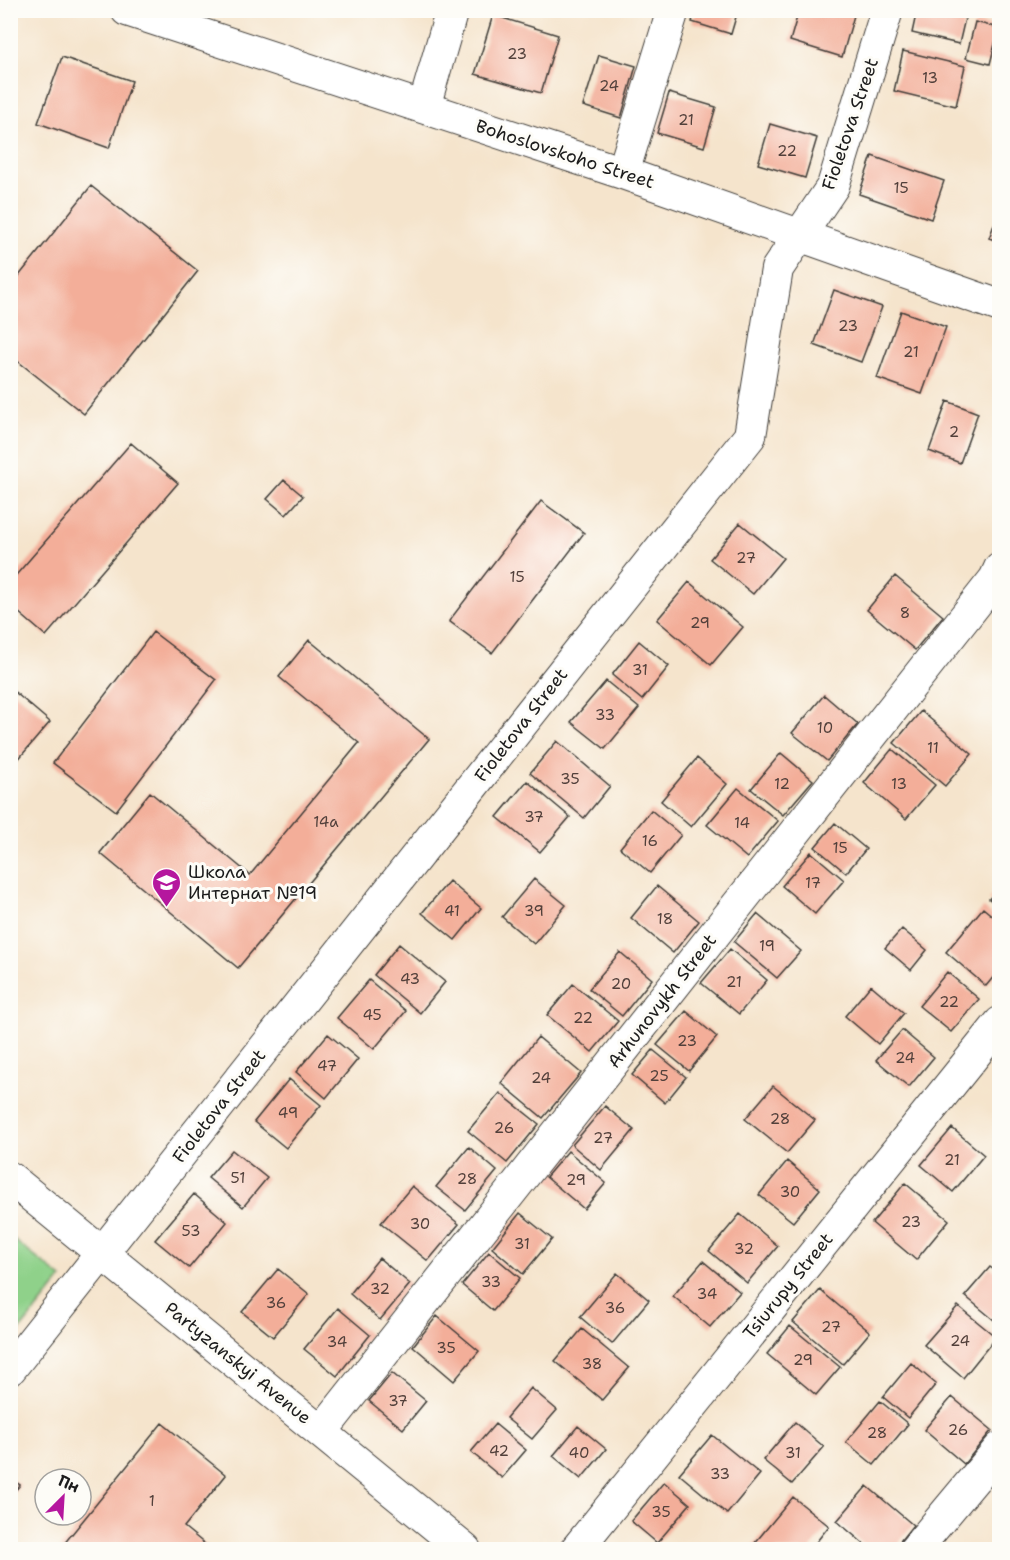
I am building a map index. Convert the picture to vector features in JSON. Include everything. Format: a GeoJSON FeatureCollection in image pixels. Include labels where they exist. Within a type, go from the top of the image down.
{"type":"FeatureCollection","features":[{"type":"Feature","properties":{"kind":"street","name":"Bohoslovskoho Street"},"geometry":{"type":"LineString","coordinates":[[127,10],[623,172],[999,306]]}},
{"type":"Feature","properties":{"kind":"street"},"geometry":{"type":"LineString","coordinates":[[424,107],[452,10]]}},
{"type":"Feature","properties":{"kind":"street"},"geometry":{"type":"LineString","coordinates":[[623,172],[673,10]]}},
{"type":"Feature","properties":{"kind":"street","name":"Fioletova Street"},"geometry":{"type":"LineString","coordinates":[[10,1369],[750,436],[777,269],[833,186],[887,10]]}},
{"type":"Feature","properties":{"kind":"street","name":"Arhunovykh Street"},"geometry":{"type":"LineString","coordinates":[[322,1431],[988,588],[999,568]]}},
{"type":"Feature","properties":{"kind":"street","name":"Tsiurupy Street"},"geometry":{"type":"LineString","coordinates":[[576,1550],[999,1023]]}},
{"type":"Feature","properties":{"kind":"street","name":"Partyzanskyi Avenue"},"geometry":{"type":"LineString","coordinates":[[10,1178],[465,1550]]}},
{"type":"Feature","properties":{"kind":"street"},"geometry":{"type":"LineString","coordinates":[[915,1550],[999,1448]]}},
{"type":"Feature","properties":{"kind":"green space"},"geometry":{"type":"Polygon","coordinates":[[[10,1237],[62,1278],[11,1341],[10,1341],[10,1237]]]}},
{"type":"Feature","properties":{"kind":"building"},"geometry":{"type":"Polygon","coordinates":[[[695,10],[738,10],[731,34],[692,22],[695,10]]]}},
{"type":"Feature","properties":{"kind":"building"},"geometry":{"type":"Polygon","coordinates":[[[799,10],[855,12],[842,57],[790,41],[799,10]]]}},
{"type":"Feature","properties":{"kind":"building"},"geometry":{"type":"Polygon","coordinates":[[[917,10],[967,10],[959,44],[912,33],[917,10]]]}},
{"type":"Feature","properties":{"kind":"building"},"geometry":{"type":"Polygon","coordinates":[[[493,15],[558,35],[541,93],[475,74],[493,15]]]}},
{"type":"Feature","properties":{"kind":"building"},"geometry":{"type":"Polygon","coordinates":[[[975,22],[999,28],[990,64],[966,58],[975,22]]]}},
{"type":"Feature","properties":{"kind":"building"},"geometry":{"type":"Polygon","coordinates":[[[903,51],[965,66],[956,106],[894,91],[903,51]]]}},
{"type":"Feature","properties":{"kind":"building"},"geometry":{"type":"Polygon","coordinates":[[[599,55],[636,66],[621,118],[583,106],[599,55]]]}},
{"type":"Feature","properties":{"kind":"building"},"geometry":{"type":"Polygon","coordinates":[[[62,57],[132,81],[109,148],[38,123],[62,57]]]}},
{"type":"Feature","properties":{"kind":"building"},"geometry":{"type":"Polygon","coordinates":[[[669,93],[716,107],[704,147],[657,133],[669,93]]]}},
{"type":"Feature","properties":{"kind":"building"},"geometry":{"type":"Polygon","coordinates":[[[770,124],[817,138],[805,178],[758,164],[770,124]]]}},
{"type":"Feature","properties":{"kind":"building"},"geometry":{"type":"Polygon","coordinates":[[[872,156],[944,181],[931,219],[859,194],[872,156]]]}},
{"type":"Feature","properties":{"kind":"building"},"geometry":{"type":"Polygon","coordinates":[[[91,186],[198,271],[84,414],[10,355],[10,287],[91,186]]]}},
{"type":"Feature","properties":{"kind":"building"},"geometry":{"type":"Polygon","coordinates":[[[1000,209],[1000,242],[989,238],[1000,209]]]}},
{"type":"Feature","properties":{"kind":"building"},"geometry":{"type":"Polygon","coordinates":[[[834,290],[882,307],[861,362],[814,345],[834,290]]]}},
{"type":"Feature","properties":{"kind":"building"},"geometry":{"type":"Polygon","coordinates":[[[901,311],[946,327],[922,394],[877,378],[901,311]]]}},
{"type":"Feature","properties":{"kind":"building"},"geometry":{"type":"Polygon","coordinates":[[[947,401],[978,413],[960,463],[929,451],[947,401]]]}},
{"type":"Feature","properties":{"kind":"building"},"geometry":{"type":"Polygon","coordinates":[[[131,443],[178,483],[46,636],[10,605],[10,582],[131,443]]]}},
{"type":"Feature","properties":{"kind":"building"},"geometry":{"type":"Polygon","coordinates":[[[284,480],[303,496],[286,515],[267,499],[284,480]]]}},
{"type":"Feature","properties":{"kind":"building"},"geometry":{"type":"Polygon","coordinates":[[[541,501],[584,533],[492,653],[449,621],[541,501]]]}},
{"type":"Feature","properties":{"kind":"building"},"geometry":{"type":"Polygon","coordinates":[[[740,523],[783,558],[753,594],[710,559],[740,523]]]}},
{"type":"Feature","properties":{"kind":"building"},"geometry":{"type":"Polygon","coordinates":[[[895,576],[943,616],[915,650],[867,610],[895,576]]]}},
{"type":"Feature","properties":{"kind":"building"},"geometry":{"type":"Polygon","coordinates":[[[689,582],[743,627],[711,665],[657,620],[689,582]]]}},
{"type":"Feature","properties":{"kind":"building"},"geometry":{"type":"Polygon","coordinates":[[[153,632],[216,680],[116,811],[53,763],[153,632]]]}},
{"type":"Feature","properties":{"kind":"building"},"geometry":{"type":"Polygon","coordinates":[[[309,640],[429,739],[238,968],[100,853],[150,792],[250,875],[359,743],[279,677],[309,640]]]}},
{"type":"Feature","properties":{"kind":"building"},"geometry":{"type":"Polygon","coordinates":[[[639,641],[669,666],[642,700],[612,675],[639,641]]]}},
{"type":"Feature","properties":{"kind":"building"},"geometry":{"type":"Polygon","coordinates":[[[606,681],[639,708],[605,749],[571,722],[606,681]]]}},
{"type":"Feature","properties":{"kind":"building"},"geometry":{"type":"Polygon","coordinates":[[[10,688],[50,722],[10,769],[10,688]]]}},
{"type":"Feature","properties":{"kind":"building"},"geometry":{"type":"Polygon","coordinates":[[[824,695],[858,724],[827,761],[792,733],[824,695]]]}},
{"type":"Feature","properties":{"kind":"building"},"geometry":{"type":"Polygon","coordinates":[[[921,711],[972,754],[945,786],[894,743],[921,711]]]}},
{"type":"Feature","properties":{"kind":"building"},"geometry":{"type":"Polygon","coordinates":[[[557,741],[610,786],[584,818],[530,773],[557,741]]]}},
{"type":"Feature","properties":{"kind":"building"},"geometry":{"type":"Polygon","coordinates":[[[892,749],[935,785],[906,819],[864,783],[892,749]]]}},
{"type":"Feature","properties":{"kind":"building"},"geometry":{"type":"Polygon","coordinates":[[[781,753],[813,780],[783,815],[751,789],[781,753]]]}},
{"type":"Feature","properties":{"kind":"building"},"geometry":{"type":"Polygon","coordinates":[[[697,758],[727,784],[691,827],[661,801],[697,758]]]}},
{"type":"Feature","properties":{"kind":"building"},"geometry":{"type":"Polygon","coordinates":[[[527,781],[570,817],[540,852],[497,817],[527,781]]]}},
{"type":"Feature","properties":{"kind":"building"},"geometry":{"type":"Polygon","coordinates":[[[738,788],[778,821],[747,858],[707,825],[738,788]]]}},
{"type":"Feature","properties":{"kind":"building"},"geometry":{"type":"Polygon","coordinates":[[[651,810],[681,835],[650,873],[620,848],[651,810]]]}},
{"type":"Feature","properties":{"kind":"building"},"geometry":{"type":"Polygon","coordinates":[[[835,823],[866,849],[846,873],[815,847],[835,823]]]}},
{"type":"Feature","properties":{"kind":"building"},"geometry":{"type":"Polygon","coordinates":[[[811,852],[844,880],[815,914],[782,886],[811,852]]]}},
{"type":"Feature","properties":{"kind":"building"},"geometry":{"type":"Polygon","coordinates":[[[534,879],[566,905],[534,944],[502,917],[534,879]]]}},
{"type":"Feature","properties":{"kind":"building"},"geometry":{"type":"Polygon","coordinates":[[[449,881],[481,908],[455,940],[422,913],[449,881]]]}},
{"type":"Feature","properties":{"kind":"building"},"geometry":{"type":"Polygon","coordinates":[[[657,886],[699,921],[673,953],[631,918],[657,886]]]}},
{"type":"Feature","properties":{"kind":"building"},"geometry":{"type":"Polygon","coordinates":[[[1000,887],[1000,907],[989,899],[1000,887]]]}},
{"type":"Feature","properties":{"kind":"building"},"geometry":{"type":"Polygon","coordinates":[[[983,908],[1000,922],[1000,969],[986,986],[946,952],[983,908]]]}},
{"type":"Feature","properties":{"kind":"building"},"geometry":{"type":"Polygon","coordinates":[[[757,914],[801,951],[777,978],[734,942],[757,914]]]}},
{"type":"Feature","properties":{"kind":"building"},"geometry":{"type":"Polygon","coordinates":[[[902,929],[927,950],[911,970],[885,948],[902,929]]]}},
{"type":"Feature","properties":{"kind":"building"},"geometry":{"type":"Polygon","coordinates":[[[399,944],[445,982],[420,1013],[374,975],[399,944]]]}},
{"type":"Feature","properties":{"kind":"building"},"geometry":{"type":"Polygon","coordinates":[[[730,949],[767,980],[739,1014],[701,983],[730,949]]]}},
{"type":"Feature","properties":{"kind":"building"},"geometry":{"type":"Polygon","coordinates":[[[620,952],[652,979],[622,1016],[589,989],[620,952]]]}},
{"type":"Feature","properties":{"kind":"building"},"geometry":{"type":"Polygon","coordinates":[[[947,972],[979,999],[951,1032],[919,1006],[947,972]]]}},
{"type":"Feature","properties":{"kind":"building"},"geometry":{"type":"Polygon","coordinates":[[[369,980],[406,1011],[374,1049],[337,1018],[369,980]]]}},
{"type":"Feature","properties":{"kind":"building"},"geometry":{"type":"Polygon","coordinates":[[[573,984],[618,1021],[592,1052],[547,1015],[573,984]]]}},
{"type":"Feature","properties":{"kind":"building"},"geometry":{"type":"Polygon","coordinates":[[[871,985],[904,1013],[878,1044],[845,1016],[871,985]]]}},
{"type":"Feature","properties":{"kind":"building"},"geometry":{"type":"Polygon","coordinates":[[[686,1011],[717,1037],[689,1071],[657,1045],[686,1011]]]}},
{"type":"Feature","properties":{"kind":"building"},"geometry":{"type":"Polygon","coordinates":[[[902,1030],[934,1057],[909,1087],[876,1060],[902,1030]]]}},
{"type":"Feature","properties":{"kind":"building"},"geometry":{"type":"Polygon","coordinates":[[[328,1034],[358,1059],[326,1098],[296,1072],[328,1034]]]}},
{"type":"Feature","properties":{"kind":"building"},"geometry":{"type":"Polygon","coordinates":[[[538,1037],[581,1073],[543,1118],[501,1083],[538,1037]]]}},
{"type":"Feature","properties":{"kind":"building"},"geometry":{"type":"Polygon","coordinates":[[[653,1050],[686,1077],[665,1103],[632,1075],[653,1050]]]}},
{"type":"Feature","properties":{"kind":"building"},"geometry":{"type":"Polygon","coordinates":[[[289,1079],[321,1105],[286,1148],[254,1122],[289,1079]]]}},
{"type":"Feature","properties":{"kind":"building"},"geometry":{"type":"Polygon","coordinates":[[[773,1086],[815,1120],[787,1153],[745,1119],[773,1086]]]}},
{"type":"Feature","properties":{"kind":"building"},"geometry":{"type":"Polygon","coordinates":[[[500,1093],[539,1124],[507,1163],[468,1131],[500,1093]]]}},
{"type":"Feature","properties":{"kind":"building"},"geometry":{"type":"Polygon","coordinates":[[[605,1106],[634,1130],[601,1170],[572,1145],[605,1106]]]}},
{"type":"Feature","properties":{"kind":"building"},"geometry":{"type":"Polygon","coordinates":[[[952,1128],[984,1155],[953,1192],[921,1165],[952,1128]]]}},
{"type":"Feature","properties":{"kind":"building"},"geometry":{"type":"Polygon","coordinates":[[[469,1147],[497,1171],[465,1210],[436,1187],[469,1147]]]}},
{"type":"Feature","properties":{"kind":"building"},"geometry":{"type":"Polygon","coordinates":[[[232,1150],[267,1178],[243,1207],[208,1178],[232,1150]]]}},
{"type":"Feature","properties":{"kind":"building"},"geometry":{"type":"Polygon","coordinates":[[[568,1151],[606,1183],[584,1209],[546,1177],[568,1151]]]}},
{"type":"Feature","properties":{"kind":"building"},"geometry":{"type":"Polygon","coordinates":[[[787,1161],[820,1189],[793,1222],[759,1195],[787,1161]]]}},
{"type":"Feature","properties":{"kind":"building"},"geometry":{"type":"Polygon","coordinates":[[[905,1183],[949,1220],[916,1260],[872,1223],[905,1183]]]}},
{"type":"Feature","properties":{"kind":"building"},"geometry":{"type":"Polygon","coordinates":[[[412,1186],[459,1224],[428,1261],[381,1223],[412,1186]]]}},
{"type":"Feature","properties":{"kind":"building"},"geometry":{"type":"Polygon","coordinates":[[[194,1194],[227,1222],[189,1268],[155,1240],[194,1194]]]}},
{"type":"Feature","properties":{"kind":"building"},"geometry":{"type":"Polygon","coordinates":[[[520,1213],[552,1239],[523,1274],[492,1248],[520,1213]]]}},
{"type":"Feature","properties":{"kind":"building"},"geometry":{"type":"Polygon","coordinates":[[[740,1214],[778,1246],[747,1283],[709,1251],[740,1214]]]}},
{"type":"Feature","properties":{"kind":"building"},"geometry":{"type":"Polygon","coordinates":[[[489,1252],[520,1278],[493,1311],[462,1285],[489,1252]]]}},
{"type":"Feature","properties":{"kind":"building"},"geometry":{"type":"Polygon","coordinates":[[[379,1258],[410,1284],[380,1320],[350,1294],[379,1258]]]}},
{"type":"Feature","properties":{"kind":"building"},"geometry":{"type":"Polygon","coordinates":[[[703,1261],[740,1292],[710,1327],[673,1296],[703,1261]]]}},
{"type":"Feature","properties":{"kind":"building"},"geometry":{"type":"Polygon","coordinates":[[[990,1267],[1000,1274],[1000,1325],[965,1296],[990,1267]]]}},
{"type":"Feature","properties":{"kind":"building"},"geometry":{"type":"Polygon","coordinates":[[[278,1269],[309,1294],[273,1337],[242,1312],[278,1269]]]}},
{"type":"Feature","properties":{"kind":"building"},"geometry":{"type":"Polygon","coordinates":[[[617,1273],[649,1300],[612,1344],[580,1317],[617,1273]]]}},
{"type":"Feature","properties":{"kind":"building"},"geometry":{"type":"Polygon","coordinates":[[[820,1290],[870,1332],[843,1364],[793,1322],[820,1290]]]}},
{"type":"Feature","properties":{"kind":"building"},"geometry":{"type":"Polygon","coordinates":[[[958,1306],[996,1337],[963,1378],[924,1345],[958,1306]]]}},
{"type":"Feature","properties":{"kind":"building"},"geometry":{"type":"Polygon","coordinates":[[[338,1308],[370,1335],[337,1376],[304,1349],[338,1308]]]}},
{"type":"Feature","properties":{"kind":"building"},"geometry":{"type":"Polygon","coordinates":[[[437,1316],[479,1351],[454,1381],[413,1346],[437,1316]]]}},
{"type":"Feature","properties":{"kind":"building"},"geometry":{"type":"Polygon","coordinates":[[[790,1326],[840,1367],[816,1395],[767,1354],[790,1326]]]}},
{"type":"Feature","properties":{"kind":"building"},"geometry":{"type":"Polygon","coordinates":[[[582,1329],[629,1368],[602,1400],[555,1361],[582,1329]]]}},
{"type":"Feature","properties":{"kind":"building"},"geometry":{"type":"Polygon","coordinates":[[[911,1363],[936,1384],[908,1418],[883,1397],[911,1363]]]}},
{"type":"Feature","properties":{"kind":"building"},"geometry":{"type":"Polygon","coordinates":[[[392,1373],[426,1401],[403,1429],[369,1401],[392,1373]]]}},
{"type":"Feature","properties":{"kind":"building"},"geometry":{"type":"Polygon","coordinates":[[[531,1388],[557,1410],[532,1439],[506,1418],[531,1388]]]}},
{"type":"Feature","properties":{"kind":"building"},"geometry":{"type":"Polygon","coordinates":[[[952,1397],[992,1430],[964,1464],[924,1430],[952,1397]]]}},
{"type":"Feature","properties":{"kind":"building"},"geometry":{"type":"Polygon","coordinates":[[[880,1401],[908,1424],[874,1465],[846,1442],[880,1401]]]}},
{"type":"Feature","properties":{"kind":"building"},"geometry":{"type":"Polygon","coordinates":[[[795,1422],[824,1447],[792,1484],[763,1460],[795,1422]]]}},
{"type":"Feature","properties":{"kind":"building"},"geometry":{"type":"Polygon","coordinates":[[[162,1423],[226,1475],[184,1527],[212,1550],[59,1550],[78,1527],[93,1527],[93,1508],[162,1423]]]}},
{"type":"Feature","properties":{"kind":"building"},"geometry":{"type":"Polygon","coordinates":[[[495,1424],[526,1450],[502,1478],[471,1452],[495,1424]]]}},
{"type":"Feature","properties":{"kind":"building"},"geometry":{"type":"Polygon","coordinates":[[[578,1426],[606,1449],[581,1479],[553,1456],[578,1426]]]}},
{"type":"Feature","properties":{"kind":"building"},"geometry":{"type":"Polygon","coordinates":[[[712,1435],[760,1474],[727,1514],[679,1474],[712,1435]]]}},
{"type":"Feature","properties":{"kind":"building"},"geometry":{"type":"Polygon","coordinates":[[[10,1478],[20,1485],[10,1497],[10,1478]]]}},
{"type":"Feature","properties":{"kind":"building"},"geometry":{"type":"Polygon","coordinates":[[[664,1482],[690,1504],[657,1543],[631,1521],[664,1482]]]}},
{"type":"Feature","properties":{"kind":"building"},"geometry":{"type":"Polygon","coordinates":[[[867,1486],[913,1525],[893,1550],[871,1550],[837,1521],[867,1486]]]}},
{"type":"Feature","properties":{"kind":"building"},"geometry":{"type":"Polygon","coordinates":[[[793,1497],[829,1526],[810,1550],[749,1550],[793,1497]]]}},
{"type":"Feature","properties":{"kind":"place","name":"Школа Интернат №19"},"geometry":{"type":"Point","coordinates":[167,908]}}]}
